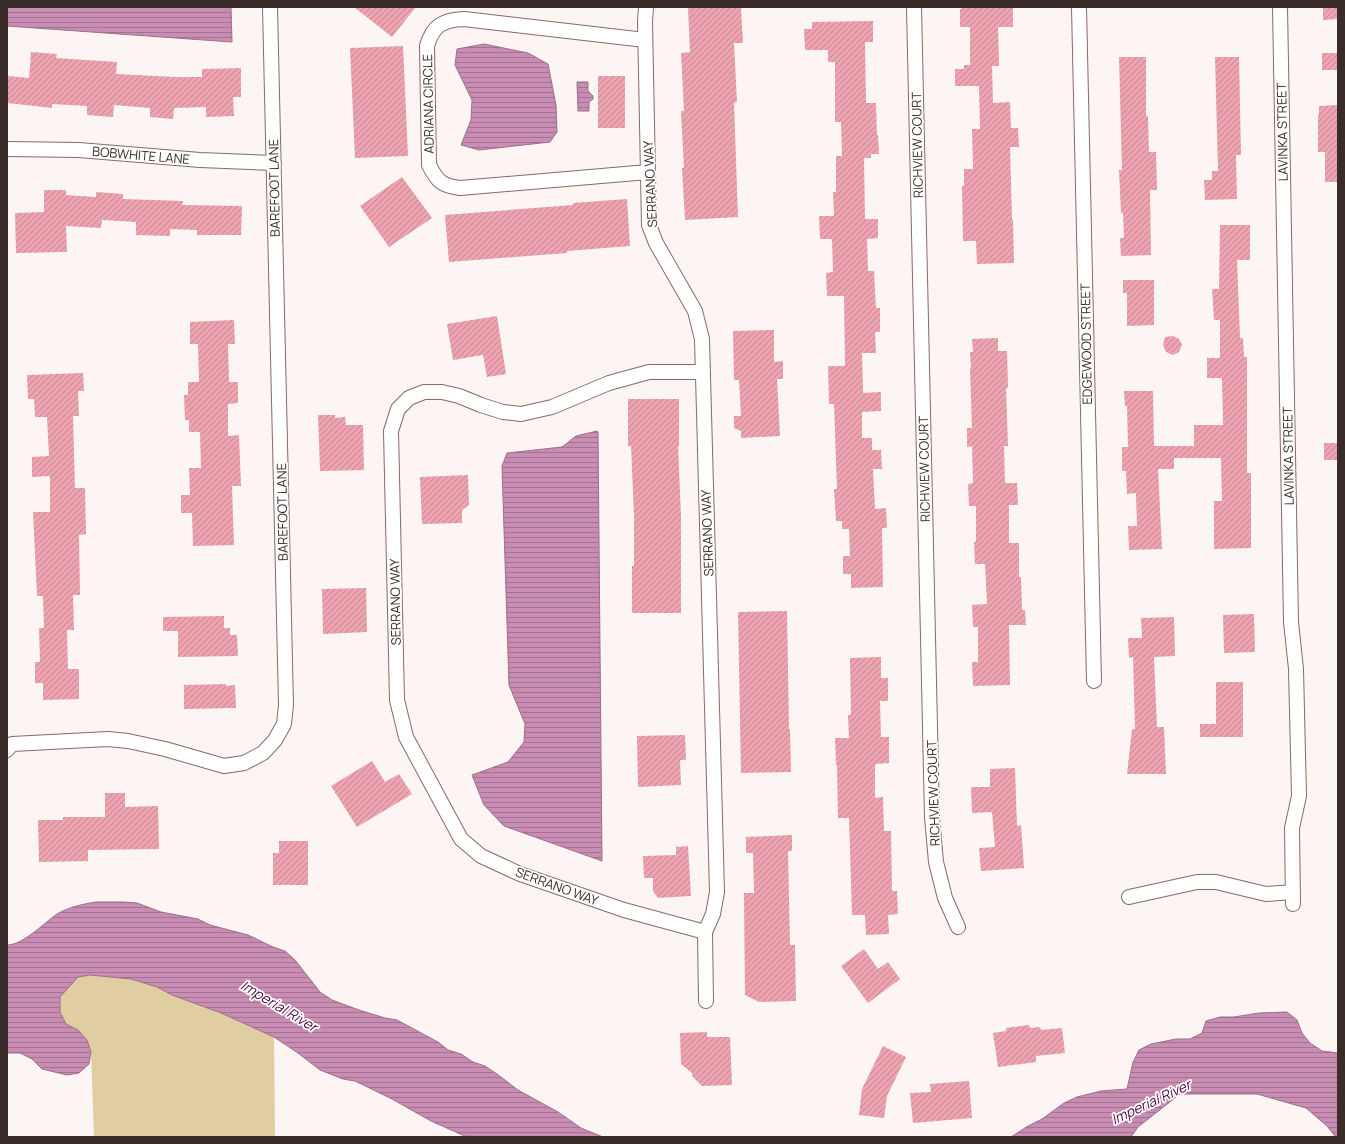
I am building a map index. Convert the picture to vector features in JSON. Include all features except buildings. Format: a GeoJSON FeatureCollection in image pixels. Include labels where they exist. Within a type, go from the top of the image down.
{"type":"FeatureCollection","features":[{"type":"Feature","properties":{"kind":"street","name":"BAREFOOT LANE"},"geometry":{"type":"LineString","coordinates":[[9,743],[108,739],[128,741],[165,749],[224,766],[244,763],[263,753],[276,740],[284,724],[286,706],[270,7]]}},
{"type":"Feature","properties":{"kind":"street","name":"SERRANO WAY"},"geometry":{"type":"LineString","coordinates":[[646,7],[645,40],[649,225],[656,242],[695,311],[702,339],[717,892],[713,914],[705,932],[706,1001]]}},
{"type":"Feature","properties":{"kind":"street","name":"RICHVIEW COURT"},"geometry":{"type":"LineString","coordinates":[[914,7],[932,818],[936,862],[945,898],[958,927]]}},
{"type":"Feature","properties":{"kind":"street","name":"EDGEWOOD STREET"},"geometry":{"type":"LineString","coordinates":[[1079,7],[1094,681]]}},
{"type":"Feature","properties":{"kind":"street","name":"LAVINKA STREET"},"geometry":{"type":"LineString","coordinates":[[1129,897],[1197,882],[1216,882],[1266,894],[1293,898],[1292,828],[1299,796],[1296,670],[1291,622],[1280,7]]}},
{"type":"Feature","properties":{"kind":"street","name":"ADRIANA CIRCLE"},"geometry":{"type":"LineString","coordinates":[[645,40],[464,19],[450,20],[438,26],[430,35],[427,46],[429,165],[439,182],[450,187],[460,188],[648,172]]}},
{"type":"Feature","properties":{"kind":"street","name":"BOBWHITE LANE"},"geometry":{"type":"LineString","coordinates":[[8,150],[79,150],[200,160],[274,163]]}},
{"type":"Feature","properties":{"kind":"street","name":"SERRANO WAY"},"geometry":{"type":"LineString","coordinates":[[703,372],[649,372],[609,383],[552,407],[521,414],[503,412],[459,396],[442,392],[424,392],[409,398],[398,410],[391,431],[397,700],[406,737],[461,839],[481,856],[520,874],[624,910],[705,932]]}},
{"type":"Feature","properties":{"kind":"shaded area"},"geometry":{"type":"Polygon","coordinates":[[[90,975],[131,979],[157,987],[172,995],[221,1013],[274,1037],[275,1137],[94,1137],[91,1052],[87,1040],[78,1030],[66,1024],[60,1012],[60,997],[68,987],[78,977],[90,975]]]}},
{"type":"Feature","properties":{"kind":"water"},"geometry":{"type":"Polygon","coordinates":[[[7,7],[231,7],[232,42],[7,26],[7,7]]]}},
{"type":"Feature","properties":{"kind":"water"},"geometry":{"type":"Polygon","coordinates":[[[484,44],[528,53],[548,64],[556,105],[557,132],[550,142],[479,150],[461,145],[471,120],[472,100],[455,65],[457,49],[484,44]]]}},
{"type":"Feature","properties":{"kind":"water"},"geometry":{"type":"Polygon","coordinates":[[[577,82],[588,82],[588,91],[593,96],[593,99],[589,102],[589,111],[578,111],[577,82]]]}},
{"type":"Feature","properties":{"kind":"water"},"geometry":{"type":"Polygon","coordinates":[[[597,431],[602,861],[504,826],[484,805],[472,775],[508,762],[524,742],[525,724],[509,685],[502,466],[507,453],[562,447],[576,436],[597,431]]]}},
{"type":"Feature","properties":{"kind":"water","name":"Imperial River"},"geometry":{"type":"Polygon","coordinates":[[[96,902],[137,903],[161,912],[198,919],[210,925],[248,935],[285,951],[295,960],[320,992],[332,1000],[385,1018],[397,1020],[438,1042],[448,1050],[461,1054],[473,1062],[485,1066],[518,1090],[558,1112],[581,1128],[603,1137],[467,1137],[431,1121],[392,1099],[355,1081],[343,1079],[320,1070],[274,1037],[221,1013],[172,995],[157,987],[131,979],[90,975],[78,977],[60,997],[60,1012],[66,1024],[78,1030],[87,1040],[91,1052],[89,1064],[79,1073],[67,1075],[42,1069],[32,1059],[20,1053],[7,1053],[7,945],[26,938],[57,914],[66,909],[96,902]]]}},
{"type":"Feature","properties":{"kind":"water","name":"Imperial River"},"geometry":{"type":"Polygon","coordinates":[[[1287,1012],[1297,1020],[1302,1033],[1310,1043],[1322,1051],[1338,1053],[1338,1137],[1335,1136],[1327,1126],[1306,1108],[1257,1094],[1180,1094],[1138,1127],[1131,1137],[1011,1137],[1042,1119],[1064,1103],[1077,1097],[1101,1091],[1127,1089],[1133,1062],[1139,1050],[1151,1044],[1176,1039],[1190,1039],[1202,1033],[1206,1021],[1220,1017],[1287,1012]]]}}]}
